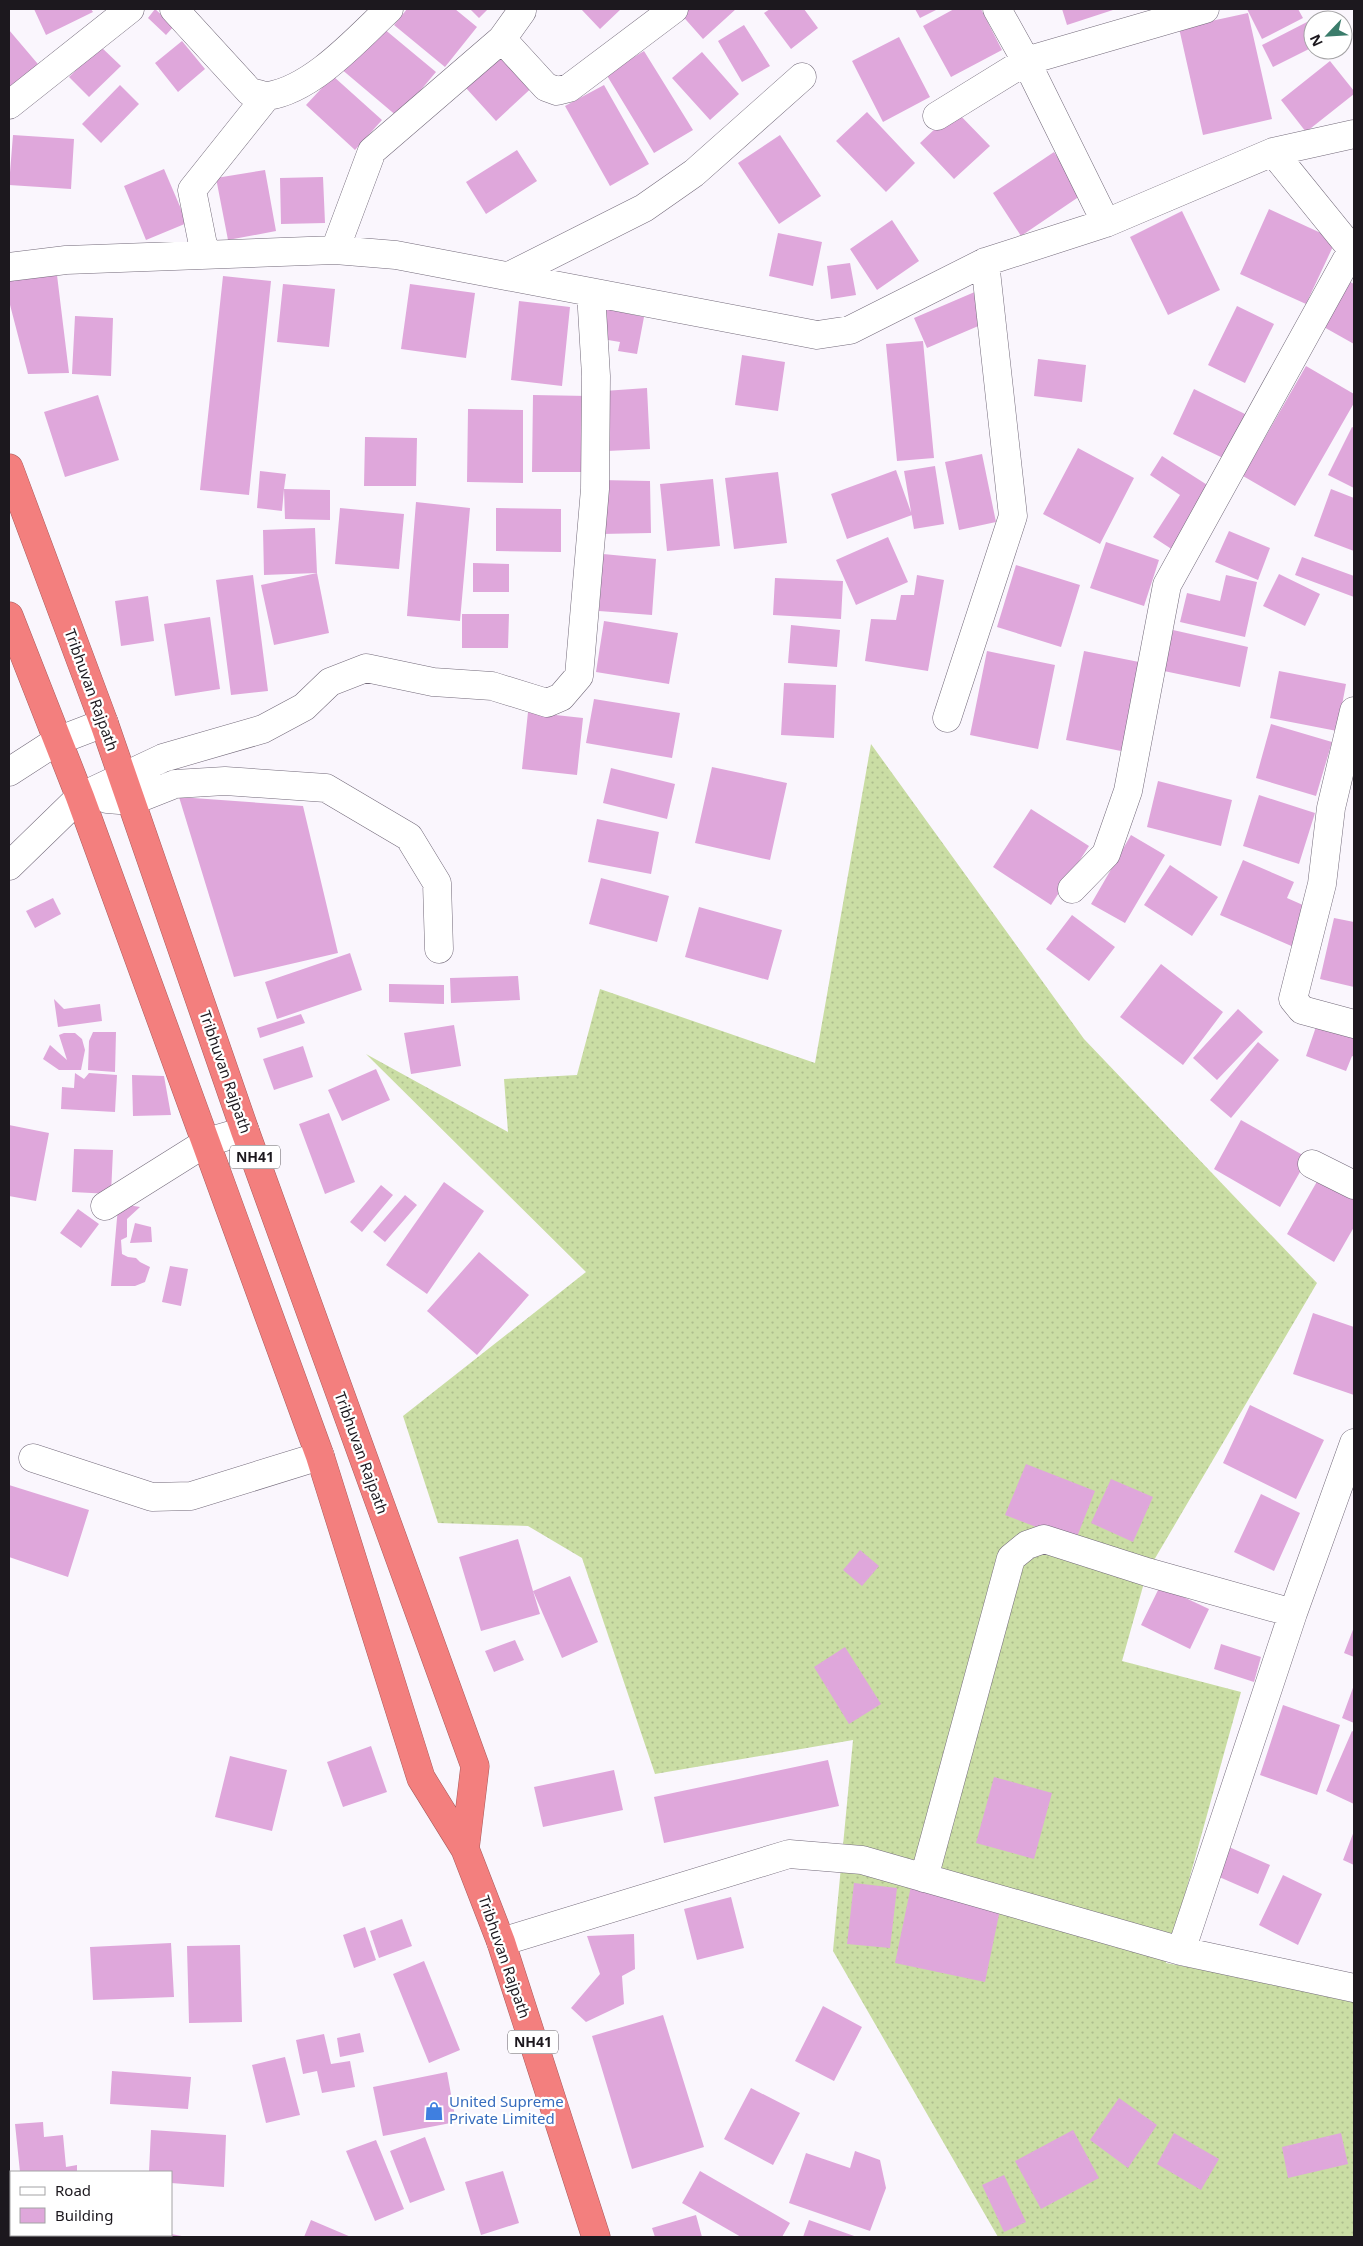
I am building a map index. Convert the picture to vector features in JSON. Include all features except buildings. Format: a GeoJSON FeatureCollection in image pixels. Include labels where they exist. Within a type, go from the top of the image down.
{"type":"FeatureCollection","features":[{"type":"Feature","properties":{"kind":"highway","name":"Tribhuvan Rajpath"},"geometry":{"type":"LineString","coordinates":[[9,468],[104,723],[246,1131],[476,1766],[465,1849]]}},
{"type":"Feature","properties":{"kind":"highway","name":"Tribhuvan Rajpath"},"geometry":{"type":"LineString","coordinates":[[9,616],[80,797],[320,1456],[421,1778],[465,1849],[501,1942],[596,2237]]}},
{"type":"Feature","properties":{"kind":"street"},"geometry":{"type":"LineString","coordinates":[[9,105],[130,9]]}},
{"type":"Feature","properties":{"kind":"street"},"geometry":{"type":"LineString","coordinates":[[185,13],[250,92],[267,96],[298,86],[336,58],[389,9]]}},
{"type":"Feature","properties":{"kind":"street"},"geometry":{"type":"LineString","coordinates":[[502,39],[546,87],[557,91],[569,88],[674,9]]}},
{"type":"Feature","properties":{"kind":"street"},"geometry":{"type":"LineString","coordinates":[[997,9],[1026,62],[1106,223]]}},
{"type":"Feature","properties":{"kind":"street"},"geometry":{"type":"LineString","coordinates":[[937,116],[1026,62],[1205,9]]}},
{"type":"Feature","properties":{"kind":"street"},"geometry":{"type":"LineString","coordinates":[[335,250],[372,152],[502,39],[522,11]]}},
{"type":"Feature","properties":{"kind":"street"},"geometry":{"type":"LineString","coordinates":[[509,276],[644,208],[694,173],[802,77]]}},
{"type":"Feature","properties":{"kind":"street"},"geometry":{"type":"LineString","coordinates":[[205,255],[192,190],[267,96]]}},
{"type":"Feature","properties":{"kind":"street"},"geometry":{"type":"LineString","coordinates":[[9,267],[66,260],[335,250],[396,255],[817,335],[850,330],[985,262],[1106,223],[1273,152],[1354,134]]}},
{"type":"Feature","properties":{"kind":"street"},"geometry":{"type":"LineString","coordinates":[[1072,889],[1106,854],[1128,791],[1168,584],[1353,251],[1273,152]]}},
{"type":"Feature","properties":{"kind":"street"},"geometry":{"type":"LineString","coordinates":[[947,718],[1012,516],[985,262]]}},
{"type":"Feature","properties":{"kind":"street"},"geometry":{"type":"LineString","coordinates":[[127,789],[163,758],[263,729],[304,706],[330,682],[366,668],[433,682],[492,686],[547,702],[561,696],[579,676],[595,489],[596,376],[590,292]]}},
{"type":"Feature","properties":{"kind":"street"},"geometry":{"type":"LineString","coordinates":[[1354,712],[1331,808],[1322,884],[1293,999],[1302,1010],[1354,1024]]}},
{"type":"Feature","properties":{"kind":"street"},"geometry":{"type":"LineString","coordinates":[[9,772],[57,741],[104,723]]}},
{"type":"Feature","properties":{"kind":"street"},"geometry":{"type":"LineString","coordinates":[[9,866],[80,797],[127,789],[175,784],[225,782],[326,788],[409,837],[437,883],[439,949]]}},
{"type":"Feature","properties":{"kind":"street"},"geometry":{"type":"LineString","coordinates":[[105,1206],[207,1142],[246,1131]]}},
{"type":"Feature","properties":{"kind":"street"},"geometry":{"type":"LineString","coordinates":[[1312,1164],[1354,1185]]}},
{"type":"Feature","properties":{"kind":"street"},"geometry":{"type":"LineString","coordinates":[[1181,1952],[1293,1613],[1354,1443]]}},
{"type":"Feature","properties":{"kind":"street"},"geometry":{"type":"LineString","coordinates":[[33,1458],[152,1497],[191,1496],[320,1456]]}},
{"type":"Feature","properties":{"kind":"street"},"geometry":{"type":"LineString","coordinates":[[924,1878],[1011,1558],[1027,1545],[1044,1539],[1147,1572],[1293,1613]]}},
{"type":"Feature","properties":{"kind":"street"},"geometry":{"type":"LineString","coordinates":[[501,1942],[789,1854],[862,1860],[1181,1952],[1354,1988]]}},
{"type":"Feature","properties":{"kind":"green space"},"geometry":{"type":"Polygon","coordinates":[[[871,744],[1084,1039],[1317,1283],[1147,1572],[1122,1661],[1241,1692],[1166,1963],[1354,1997],[1354,2237],[998,2237],[833,1951],[853,1740],[655,1774],[582,1558],[528,1526],[438,1523],[403,1416],[586,1272],[366,1054],[508,1132],[504,1079],[577,1075],[600,989],[815,1063],[871,744]]]}},
{"type":"Feature","properties":{"kind":"place","name":"United Supreme Private Limited"},"geometry":{"type":"Point","coordinates":[434,2111]}}]}
